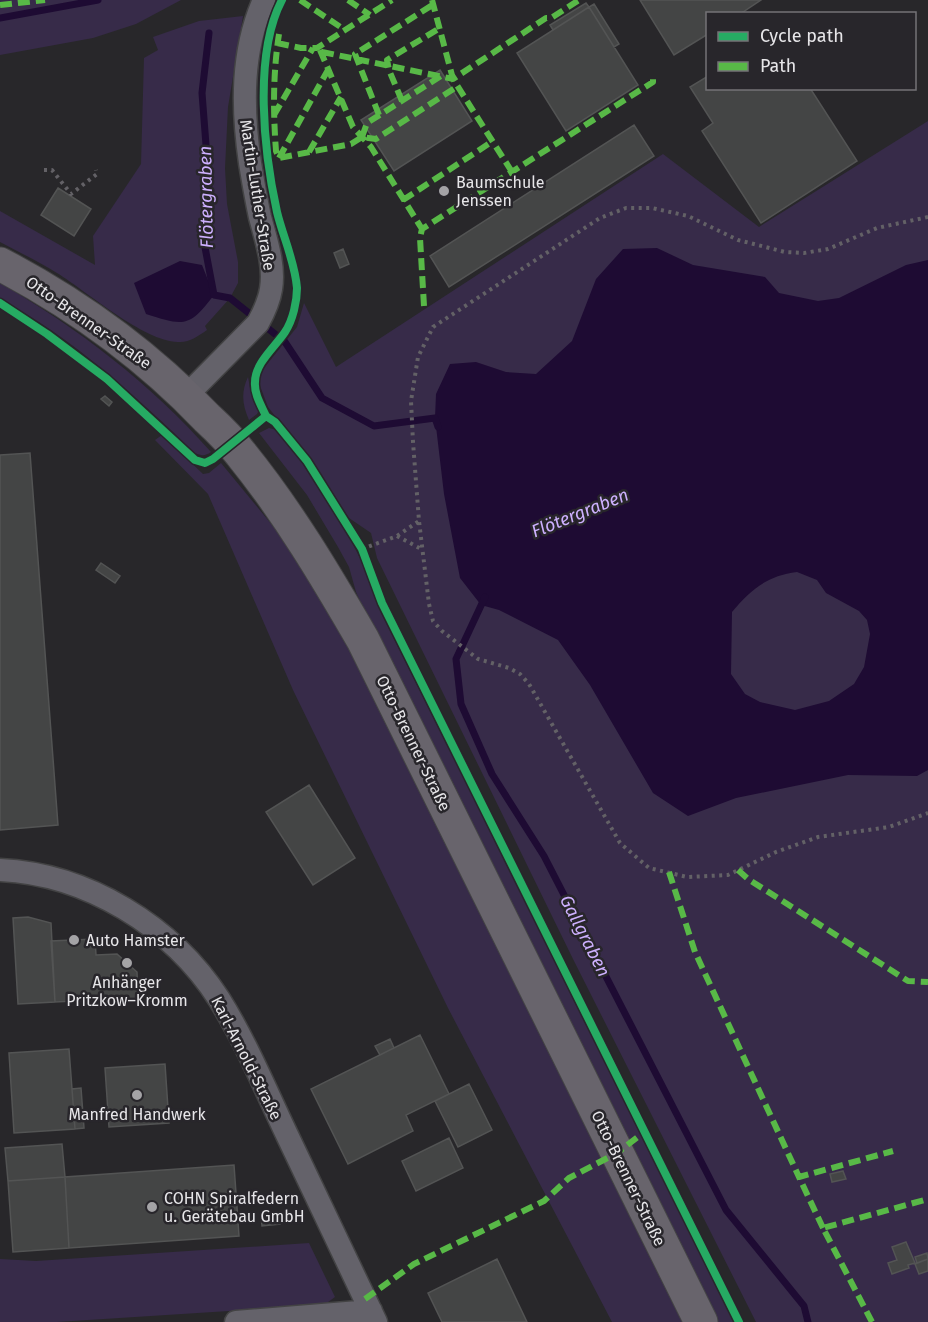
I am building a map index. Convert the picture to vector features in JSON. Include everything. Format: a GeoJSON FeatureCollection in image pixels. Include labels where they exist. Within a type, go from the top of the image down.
{"type":"FeatureCollection","features":[{"type":"Feature","properties":{"kind":"main road","name":"Otto-Brenner-Straße"},"geometry":{"type":"LineString","coordinates":[[0,264],[44,287],[137,351],[233,444],[280,504],[363,640],[701,1322]]}},
{"type":"Feature","properties":{"kind":"street","name":"Martin-Luther-Straße"},"geometry":{"type":"LineString","coordinates":[[186,396],[248,334],[265,310],[272,282],[270,259],[250,163],[244,105],[249,48],[254,24],[264,0]]}},
{"type":"Feature","properties":{"kind":"street","name":"Karl-Arnold-Straße"},"geometry":{"type":"LineString","coordinates":[[0,870],[44,876],[76,885],[103,897],[135,914],[178,951],[199,973],[218,999],[249,1057],[373,1316]]}},
{"type":"Feature","properties":{"kind":"street"},"geometry":{"type":"LineString","coordinates":[[236,1322],[373,1316]]}},
{"type":"Feature","properties":{"kind":"path"},"geometry":{"type":"LineString","coordinates":[[44,170],[52,170],[71,194],[97,174],[96,170]]}},
{"type":"Feature","properties":{"kind":"path"},"geometry":{"type":"LineString","coordinates":[[928,217],[877,228],[828,249],[804,253],[785,252],[738,240],[688,216],[652,208],[626,208],[600,218],[433,327],[418,357],[411,401],[419,521],[433,621],[442,632],[478,659],[509,668],[520,674],[529,684],[620,843],[649,868],[687,877],[728,875],[776,852],[818,837],[889,827],[928,813]]}},
{"type":"Feature","properties":{"kind":"path"},"geometry":{"type":"LineString","coordinates":[[362,549],[397,536],[419,521]]}},
{"type":"Feature","properties":{"kind":"path"},"geometry":{"type":"LineString","coordinates":[[397,536],[423,550]]}},
{"type":"Feature","properties":{"kind":"path"},"geometry":{"type":"LineString","coordinates":[[356,539],[366,560]]}},
{"type":"Feature","properties":{"kind":"shaded area"},"geometry":{"type":"Polygon","coordinates":[[[0,0],[181,0],[136,24],[93,38],[0,55],[0,0]]]}},
{"type":"Feature","properties":{"kind":"shaded area"},"geometry":{"type":"Polygon","coordinates":[[[243,16],[228,107],[225,168],[227,204],[238,262],[238,283],[230,298],[205,326],[207,330],[186,341],[164,340],[133,325],[57,273],[0,242],[0,211],[95,265],[93,236],[141,164],[144,58],[158,50],[153,37],[199,21],[243,16]]]}},
{"type":"Feature","properties":{"kind":"shaded area"},"geometry":{"type":"Polygon","coordinates":[[[928,121],[928,1322],[756,1322],[573,959],[377,558],[371,533],[349,518],[318,470],[268,407],[259,383],[260,373],[297,327],[304,303],[336,367],[663,154],[759,227],[928,121]]]}},
{"type":"Feature","properties":{"kind":"shaded area"},"geometry":{"type":"Polygon","coordinates":[[[0,283],[85,338],[112,359],[164,403],[211,452],[203,455],[195,453],[103,369],[27,314],[0,299],[0,283]]]}},
{"type":"Feature","properties":{"kind":"shaded area"},"geometry":{"type":"Polygon","coordinates":[[[248,377],[259,410],[249,420],[243,398],[248,377]]]}},
{"type":"Feature","properties":{"kind":"shaded area"},"geometry":{"type":"Polygon","coordinates":[[[269,428],[277,430],[311,474],[340,519],[363,564],[381,613],[735,1322],[716,1322],[371,626],[356,592],[349,567],[307,495],[259,433],[269,428]]]}},
{"type":"Feature","properties":{"kind":"shaded area"},"geometry":{"type":"Polygon","coordinates":[[[162,435],[203,474],[209,473],[221,463],[296,554],[347,638],[686,1322],[612,1322],[448,1008],[293,690],[208,494],[155,440],[162,435]]]}},
{"type":"Feature","properties":{"kind":"shaded area"},"geometry":{"type":"Polygon","coordinates":[[[309,1243],[335,1297],[324,1305],[57,1322],[0,1322],[0,1259],[36,1261],[309,1243]]]}},
{"type":"Feature","properties":{"kind":"water"},"geometry":{"type":"Polygon","coordinates":[[[657,248],[693,265],[765,277],[779,293],[818,301],[839,298],[906,265],[928,260],[928,770],[917,776],[848,775],[736,798],[688,816],[653,793],[590,685],[558,640],[499,610],[481,605],[460,578],[444,494],[435,418],[436,394],[450,364],[476,362],[506,372],[536,374],[572,341],[596,279],[623,249],[657,248]],[[797,572],[768,580],[753,590],[732,612],[731,674],[745,694],[760,702],[795,710],[829,701],[854,684],[864,667],[870,634],[867,620],[859,611],[826,593],[817,580],[797,572]]]}},
{"type":"Feature","properties":{"kind":"water"},"geometry":{"type":"Polygon","coordinates":[[[180,261],[202,265],[214,295],[198,314],[185,321],[169,321],[146,314],[134,283],[180,261]]]}},
{"type":"Feature","properties":{"kind":"building"},"geometry":{"type":"Polygon","coordinates":[[[640,0],[761,0],[743,12],[706,12],[706,35],[674,55],[640,0]]]}},
{"type":"Feature","properties":{"kind":"building"},"geometry":{"type":"Polygon","coordinates":[[[586,3],[589,7],[553,30],[550,25],[586,3]]]}},
{"type":"Feature","properties":{"kind":"building"},"geometry":{"type":"Polygon","coordinates":[[[594,4],[619,44],[614,47],[589,7],[594,4]]]}},
{"type":"Feature","properties":{"kind":"building"},"geometry":{"type":"Polygon","coordinates":[[[589,7],[638,85],[566,131],[517,53],[589,7]]]}},
{"type":"Feature","properties":{"kind":"building"},"geometry":{"type":"Polygon","coordinates":[[[440,70],[472,121],[394,171],[361,120],[440,70]]]}},
{"type":"Feature","properties":{"kind":"building"},"geometry":{"type":"Polygon","coordinates":[[[706,77],[706,90],[811,90],[857,161],[761,223],[702,131],[713,123],[690,87],[706,77]]]}},
{"type":"Feature","properties":{"kind":"building"},"geometry":{"type":"Polygon","coordinates":[[[634,125],[654,156],[449,287],[430,256],[634,125]]]}},
{"type":"Feature","properties":{"kind":"building"},"geometry":{"type":"Polygon","coordinates":[[[58,188],[91,209],[74,236],[41,215],[58,188]]]}},
{"type":"Feature","properties":{"kind":"building"},"geometry":{"type":"Polygon","coordinates":[[[343,249],[349,264],[340,268],[334,253],[343,249]]]}},
{"type":"Feature","properties":{"kind":"building"},"geometry":{"type":"Polygon","coordinates":[[[105,396],[112,402],[109,406],[101,399],[105,396]]]}},
{"type":"Feature","properties":{"kind":"building"},"geometry":{"type":"Polygon","coordinates":[[[30,453],[58,825],[0,830],[0,455],[30,453]]]}},
{"type":"Feature","properties":{"kind":"building"},"geometry":{"type":"Polygon","coordinates":[[[101,563],[120,576],[115,583],[96,570],[101,563]]]}},
{"type":"Feature","properties":{"kind":"building"},"geometry":{"type":"Polygon","coordinates":[[[309,785],[355,858],[313,885],[266,812],[309,785]]]}},
{"type":"Feature","properties":{"kind":"building"},"geometry":{"type":"Polygon","coordinates":[[[28,917],[51,923],[55,1002],[18,1004],[13,918],[28,917]]]}},
{"type":"Feature","properties":{"kind":"building"},"geometry":{"type":"Polygon","coordinates":[[[95,939],[96,955],[117,954],[137,972],[138,998],[55,1002],[51,941],[95,939]]]}},
{"type":"Feature","properties":{"kind":"building"},"geometry":{"type":"Polygon","coordinates":[[[420,1035],[449,1094],[406,1115],[413,1131],[348,1164],[311,1089],[420,1035]]]}},
{"type":"Feature","properties":{"kind":"building"},"geometry":{"type":"Polygon","coordinates":[[[390,1039],[394,1048],[380,1055],[375,1046],[390,1039]]]}},
{"type":"Feature","properties":{"kind":"building"},"geometry":{"type":"Polygon","coordinates":[[[69,1049],[75,1129],[14,1133],[9,1053],[69,1049]]]}},
{"type":"Feature","properties":{"kind":"building","name":"Manfred Handwerk"},"geometry":{"type":"Polygon","coordinates":[[[165,1064],[169,1123],[109,1127],[105,1068],[165,1064]]]}},
{"type":"Feature","properties":{"kind":"building"},"geometry":{"type":"Polygon","coordinates":[[[469,1084],[492,1130],[458,1147],[435,1101],[469,1084]]]}},
{"type":"Feature","properties":{"kind":"building"},"geometry":{"type":"Polygon","coordinates":[[[81,1088],[84,1128],[75,1129],[72,1089],[81,1088]]]}},
{"type":"Feature","properties":{"kind":"building"},"geometry":{"type":"Polygon","coordinates":[[[449,1138],[463,1168],[416,1191],[402,1161],[449,1138]]]}},
{"type":"Feature","properties":{"kind":"building"},"geometry":{"type":"Polygon","coordinates":[[[62,1144],[65,1177],[8,1181],[5,1148],[62,1144]]]}},
{"type":"Feature","properties":{"kind":"building","name":"COHN Spiralfedern u. Gerätebau GmbH"},"geometry":{"type":"Polygon","coordinates":[[[234,1165],[239,1236],[69,1248],[65,1177],[234,1165]]]}},
{"type":"Feature","properties":{"kind":"building"},"geometry":{"type":"Polygon","coordinates":[[[843,1171],[846,1179],[832,1182],[830,1174],[843,1171]]]}},
{"type":"Feature","properties":{"kind":"building"},"geometry":{"type":"Polygon","coordinates":[[[65,1177],[69,1248],[13,1252],[8,1181],[65,1177]]]}},
{"type":"Feature","properties":{"kind":"building"},"geometry":{"type":"Polygon","coordinates":[[[279,1215],[280,1224],[262,1226],[261,1216],[279,1215]]]}},
{"type":"Feature","properties":{"kind":"building"},"geometry":{"type":"Polygon","coordinates":[[[906,1242],[915,1263],[908,1265],[909,1268],[892,1274],[888,1263],[897,1260],[892,1247],[906,1242]]]}},
{"type":"Feature","properties":{"kind":"building"},"geometry":{"type":"Polygon","coordinates":[[[927,1253],[928,1259],[917,1263],[915,1257],[927,1253]]]}},
{"type":"Feature","properties":{"kind":"building"},"geometry":{"type":"Polygon","coordinates":[[[497,1259],[527,1322],[442,1322],[428,1293],[497,1259]]]}},
{"type":"Feature","properties":{"kind":"building"},"geometry":{"type":"Polygon","coordinates":[[[928,1259],[928,1271],[919,1274],[915,1264],[928,1259]]]}},
{"type":"Feature","properties":{"kind":"waterway"},"geometry":{"type":"LineString","coordinates":[[0,18],[98,0]]}},
{"type":"Feature","properties":{"kind":"waterway","name":"Flötergraben"},"geometry":{"type":"LineString","coordinates":[[209,33],[202,93],[209,184],[204,242],[214,295],[230,298],[285,342],[322,398],[374,426],[435,418],[438,427]]}},
{"type":"Feature","properties":{"kind":"waterway","name":"Gallgraben"},"geometry":{"type":"LineString","coordinates":[[485,597],[456,659],[461,704],[492,774],[544,856],[726,1210],[804,1306],[808,1322]]}},
{"type":"Feature","properties":{"kind":"marked path"},"geometry":{"type":"LineString","coordinates":[[0,5],[45,0]]}},
{"type":"Feature","properties":{"kind":"marked path"},"geometry":{"type":"LineString","coordinates":[[300,0],[345,30]]}},
{"type":"Feature","properties":{"kind":"marked path"},"geometry":{"type":"LineString","coordinates":[[348,0],[370,15]]}},
{"type":"Feature","properties":{"kind":"marked path"},"geometry":{"type":"LineString","coordinates":[[277,43],[301,48],[317,48],[392,0]]}},
{"type":"Feature","properties":{"kind":"marked path"},"geometry":{"type":"LineString","coordinates":[[432,0],[453,79],[512,172]]}},
{"type":"Feature","properties":{"kind":"marked path"},"geometry":{"type":"LineString","coordinates":[[322,52],[453,79],[546,18],[551,18],[579,0]]}},
{"type":"Feature","properties":{"kind":"marked path"},"geometry":{"type":"LineString","coordinates":[[379,115],[355,54],[434,4]]}},
{"type":"Feature","properties":{"kind":"marked path"},"geometry":{"type":"LineString","coordinates":[[402,101],[387,60],[440,28]]}},
{"type":"Feature","properties":{"kind":"marked path"},"geometry":{"type":"LineString","coordinates":[[279,34],[274,107],[276,151],[279,158],[351,144],[362,137],[376,139],[458,86]]}},
{"type":"Feature","properties":{"kind":"marked path"},"geometry":{"type":"LineString","coordinates":[[274,115],[313,48]]}},
{"type":"Feature","properties":{"kind":"marked path"},"geometry":{"type":"LineString","coordinates":[[320,50],[353,127],[371,147],[422,229]]}},
{"type":"Feature","properties":{"kind":"marked path"},"geometry":{"type":"LineString","coordinates":[[279,158],[329,68]]}},
{"type":"Feature","properties":{"kind":"marked path"},"geometry":{"type":"LineString","coordinates":[[424,306],[420,238],[422,229],[653,82],[653,74]]}},
{"type":"Feature","properties":{"kind":"marked path"},"geometry":{"type":"LineString","coordinates":[[362,137],[367,123],[441,76]]}},
{"type":"Feature","properties":{"kind":"marked path"},"geometry":{"type":"LineString","coordinates":[[309,152],[341,97]]}},
{"type":"Feature","properties":{"kind":"marked path"},"geometry":{"type":"LineString","coordinates":[[403,200],[493,141]]}},
{"type":"Feature","properties":{"kind":"marked path"},"geometry":{"type":"LineString","coordinates":[[738,870],[748,879],[908,981],[928,982]]}},
{"type":"Feature","properties":{"kind":"marked path"},"geometry":{"type":"LineString","coordinates":[[669,872],[695,952],[799,1177]]}},
{"type":"Feature","properties":{"kind":"marked path"},"geometry":{"type":"LineString","coordinates":[[365,1299],[414,1264],[544,1201],[569,1178],[617,1153],[644,1132]]}},
{"type":"Feature","properties":{"kind":"marked path"},"geometry":{"type":"LineString","coordinates":[[823,1228],[799,1177],[893,1151]]}},
{"type":"Feature","properties":{"kind":"marked path"},"geometry":{"type":"LineString","coordinates":[[872,1322],[823,1228],[928,1199]]}},
{"type":"Feature","properties":{"kind":"cycle path"},"geometry":{"type":"LineString","coordinates":[[266,416],[256,391],[256,375],[258,368],[288,327],[297,293],[294,269],[272,188],[265,133],[264,76],[267,48],[273,22],[282,0]]}},
{"type":"Feature","properties":{"kind":"cycle path"},"geometry":{"type":"LineString","coordinates":[[0,303],[47,334],[107,379],[195,460],[205,463],[213,459],[266,416],[275,422],[307,461],[362,549],[382,603],[739,1322]]}},
{"type":"Feature","properties":{"kind":"place","name":"Baumschule Jenssen"},"geometry":{"type":"Point","coordinates":[444,191]}},
{"type":"Feature","properties":{"kind":"place","name":"Auto Hamster"},"geometry":{"type":"Point","coordinates":[74,940]}},
{"type":"Feature","properties":{"kind":"place","name":"Anhänger Pritzkow–Kromm"},"geometry":{"type":"Point","coordinates":[127,963]}},
{"type":"Feature","properties":{"kind":"place","name":"Manfred Handwerk"},"geometry":{"type":"Point","coordinates":[137,1095]}},
{"type":"Feature","properties":{"kind":"place","name":"COHN Spiralfedern u. Gerätebau GmbH"},"geometry":{"type":"Point","coordinates":[152,1207]}}]}
